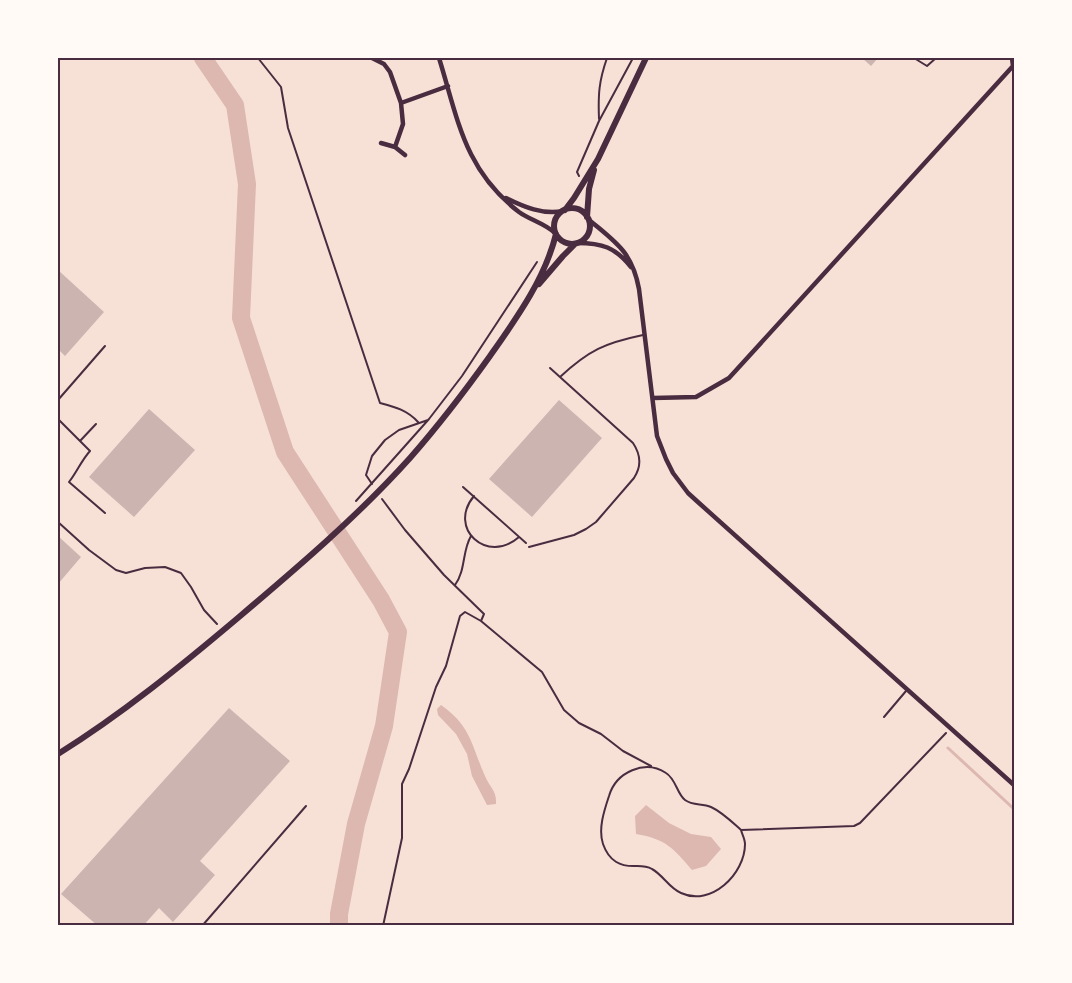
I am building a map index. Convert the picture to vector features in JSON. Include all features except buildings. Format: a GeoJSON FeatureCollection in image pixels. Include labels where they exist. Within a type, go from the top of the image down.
{"type":"FeatureCollection","features":[{"type":"Feature","properties":{"kind":"main road"},"geometry":{"type":"LineString","coordinates":[[532,293],[550,256],[556,233],[554,223],[556,218],[574,198],[598,159],[646,58]]}},
{"type":"Feature","properties":{"kind":"main road"},"geometry":{"type":"LineString","coordinates":[[588,218],[589,190],[598,159]]}},
{"type":"Feature","properties":{"kind":"main road"},"geometry":{"type":"LineString","coordinates":[[58,754],[137,701],[314,553],[381,489],[410,458],[453,407],[532,293],[563,256],[587,236],[590,224],[584,213],[575,209],[564,210]]}},
{"type":"Feature","properties":{"kind":"main road"},"geometry":{"type":"LineString","coordinates":[[556,233],[564,242],[576,244]]}},
{"type":"Feature","properties":{"kind":"street"},"geometry":{"type":"LineString","coordinates":[[372,58],[384,64],[390,72],[401,103],[403,124],[395,147]]}},
{"type":"Feature","properties":{"kind":"street"},"geometry":{"type":"LineString","coordinates":[[439,58],[460,132],[470,155],[482,175],[519,212],[542,223],[556,233]]}},
{"type":"Feature","properties":{"kind":"street"},"geometry":{"type":"LineString","coordinates":[[653,398],[696,397],[728,378],[1013,66],[1012,58]]}},
{"type":"Feature","properties":{"kind":"street"},"geometry":{"type":"LineString","coordinates":[[401,103],[448,86]]}},
{"type":"Feature","properties":{"kind":"street"},"geometry":{"type":"LineString","coordinates":[[381,143],[395,147],[405,155]]}},
{"type":"Feature","properties":{"kind":"street"},"geometry":{"type":"LineString","coordinates":[[502,197],[539,211],[564,210]]}},
{"type":"Feature","properties":{"kind":"street"},"geometry":{"type":"LineString","coordinates":[[588,218],[621,247],[626,253],[634,272],[639,289],[656,427],[661,447],[673,473],[688,493],[1014,785]]}},
{"type":"Feature","properties":{"kind":"street"},"geometry":{"type":"LineString","coordinates":[[576,244],[593,243],[608,247],[624,258],[634,272]]}},
{"type":"Feature","properties":{"kind":"lane"},"geometry":{"type":"LineString","coordinates":[[914,58],[927,66],[936,58]]}},
{"type":"Feature","properties":{"kind":"lane"},"geometry":{"type":"LineString","coordinates":[[560,377],[587,354],[598,348],[618,340],[645,334]]}},
{"type":"Feature","properties":{"kind":"lane"},"geometry":{"type":"LineString","coordinates":[[58,400],[105,346]]}},
{"type":"Feature","properties":{"kind":"lane"},"geometry":{"type":"LineString","coordinates":[[529,547],[574,535],[592,526],[634,478],[639,469],[639,456],[633,443],[550,368]]}},
{"type":"Feature","properties":{"kind":"lane"},"geometry":{"type":"LineString","coordinates":[[58,419],[90,451],[80,462],[76,473],[69,482],[105,513]]}},
{"type":"Feature","properties":{"kind":"lane"},"geometry":{"type":"LineString","coordinates":[[80,441],[96,424]]}},
{"type":"Feature","properties":{"kind":"lane"},"geometry":{"type":"LineString","coordinates":[[884,717],[908,689]]}},
{"type":"Feature","properties":{"kind":"lane"},"geometry":{"type":"LineString","coordinates":[[202,926],[306,806]]}},
{"type":"Feature","properties":{"kind":"path"},"geometry":{"type":"LineString","coordinates":[[258,58],[281,87],[288,128],[380,403],[397,407],[411,415],[418,423]]}},
{"type":"Feature","properties":{"kind":"path"},"geometry":{"type":"LineString","coordinates":[[599,121],[598,94],[601,76],[608,58]]}},
{"type":"Feature","properties":{"kind":"path"},"geometry":{"type":"LineString","coordinates":[[581,180],[577,172],[599,121],[633,58]]}},
{"type":"Feature","properties":{"kind":"path"},"geometry":{"type":"LineString","coordinates":[[376,480],[429,419],[462,376],[539,259]]}},
{"type":"Feature","properties":{"kind":"path"},"geometry":{"type":"LineString","coordinates":[[366,475],[372,456],[385,440],[399,430],[429,419]]}},
{"type":"Feature","properties":{"kind":"path"},"geometry":{"type":"LineString","coordinates":[[464,486],[529,547]]}},
{"type":"Feature","properties":{"kind":"path"},"geometry":{"type":"LineString","coordinates":[[474,496],[468,505],[465,515],[471,536],[479,543],[495,548],[511,543],[519,537]]}},
{"type":"Feature","properties":{"kind":"path"},"geometry":{"type":"LineString","coordinates":[[389,510],[418,545],[484,614],[481,621]]}},
{"type":"Feature","properties":{"kind":"path"},"geometry":{"type":"LineString","coordinates":[[58,522],[116,570],[126,573],[145,568],[165,567],[181,573],[204,610],[219,625]]}},
{"type":"Feature","properties":{"kind":"path"},"geometry":{"type":"LineString","coordinates":[[455,585],[461,574],[467,544],[471,536]]}},
{"type":"Feature","properties":{"kind":"path"},"geometry":{"type":"LineString","coordinates":[[383,926],[402,838],[402,784],[436,687],[446,666],[460,616],[465,612],[481,621],[542,672],[564,710],[579,723],[601,734],[623,751],[667,774],[677,786],[684,800],[694,805],[709,806],[725,816],[741,830],[746,842],[742,862],[733,877],[717,890],[699,897],[681,893],[652,869],[644,866],[620,865],[608,856],[602,841],[602,824],[610,792],[619,778],[634,769],[651,766]]}},
{"type":"Feature","properties":{"kind":"path"},"geometry":{"type":"LineString","coordinates":[[741,830],[854,826],[860,823],[951,728]]}},
{"type":"Feature","properties":{"kind":"shaded area"},"geometry":{"type":"Polygon","coordinates":[[[441,705],[465,729],[494,793],[496,804],[487,805],[472,776],[467,754],[456,734],[438,715],[437,709],[441,705]]]}},
{"type":"Feature","properties":{"kind":"shaded area"},"geometry":{"type":"Polygon","coordinates":[[[646,805],[669,823],[691,834],[711,837],[721,849],[706,866],[692,870],[662,842],[636,834],[635,816],[646,805]]]}},
{"type":"Feature","properties":{"kind":"waterway"},"geometry":{"type":"LineString","coordinates":[[203,58],[235,105],[247,184],[241,318],[285,452],[381,600],[398,632],[384,726],[356,824],[339,914],[339,926]]}},
{"type":"Feature","properties":{"kind":"waterway"},"geometry":{"type":"LineString","coordinates":[[948,748],[1014,809]]}}]}
